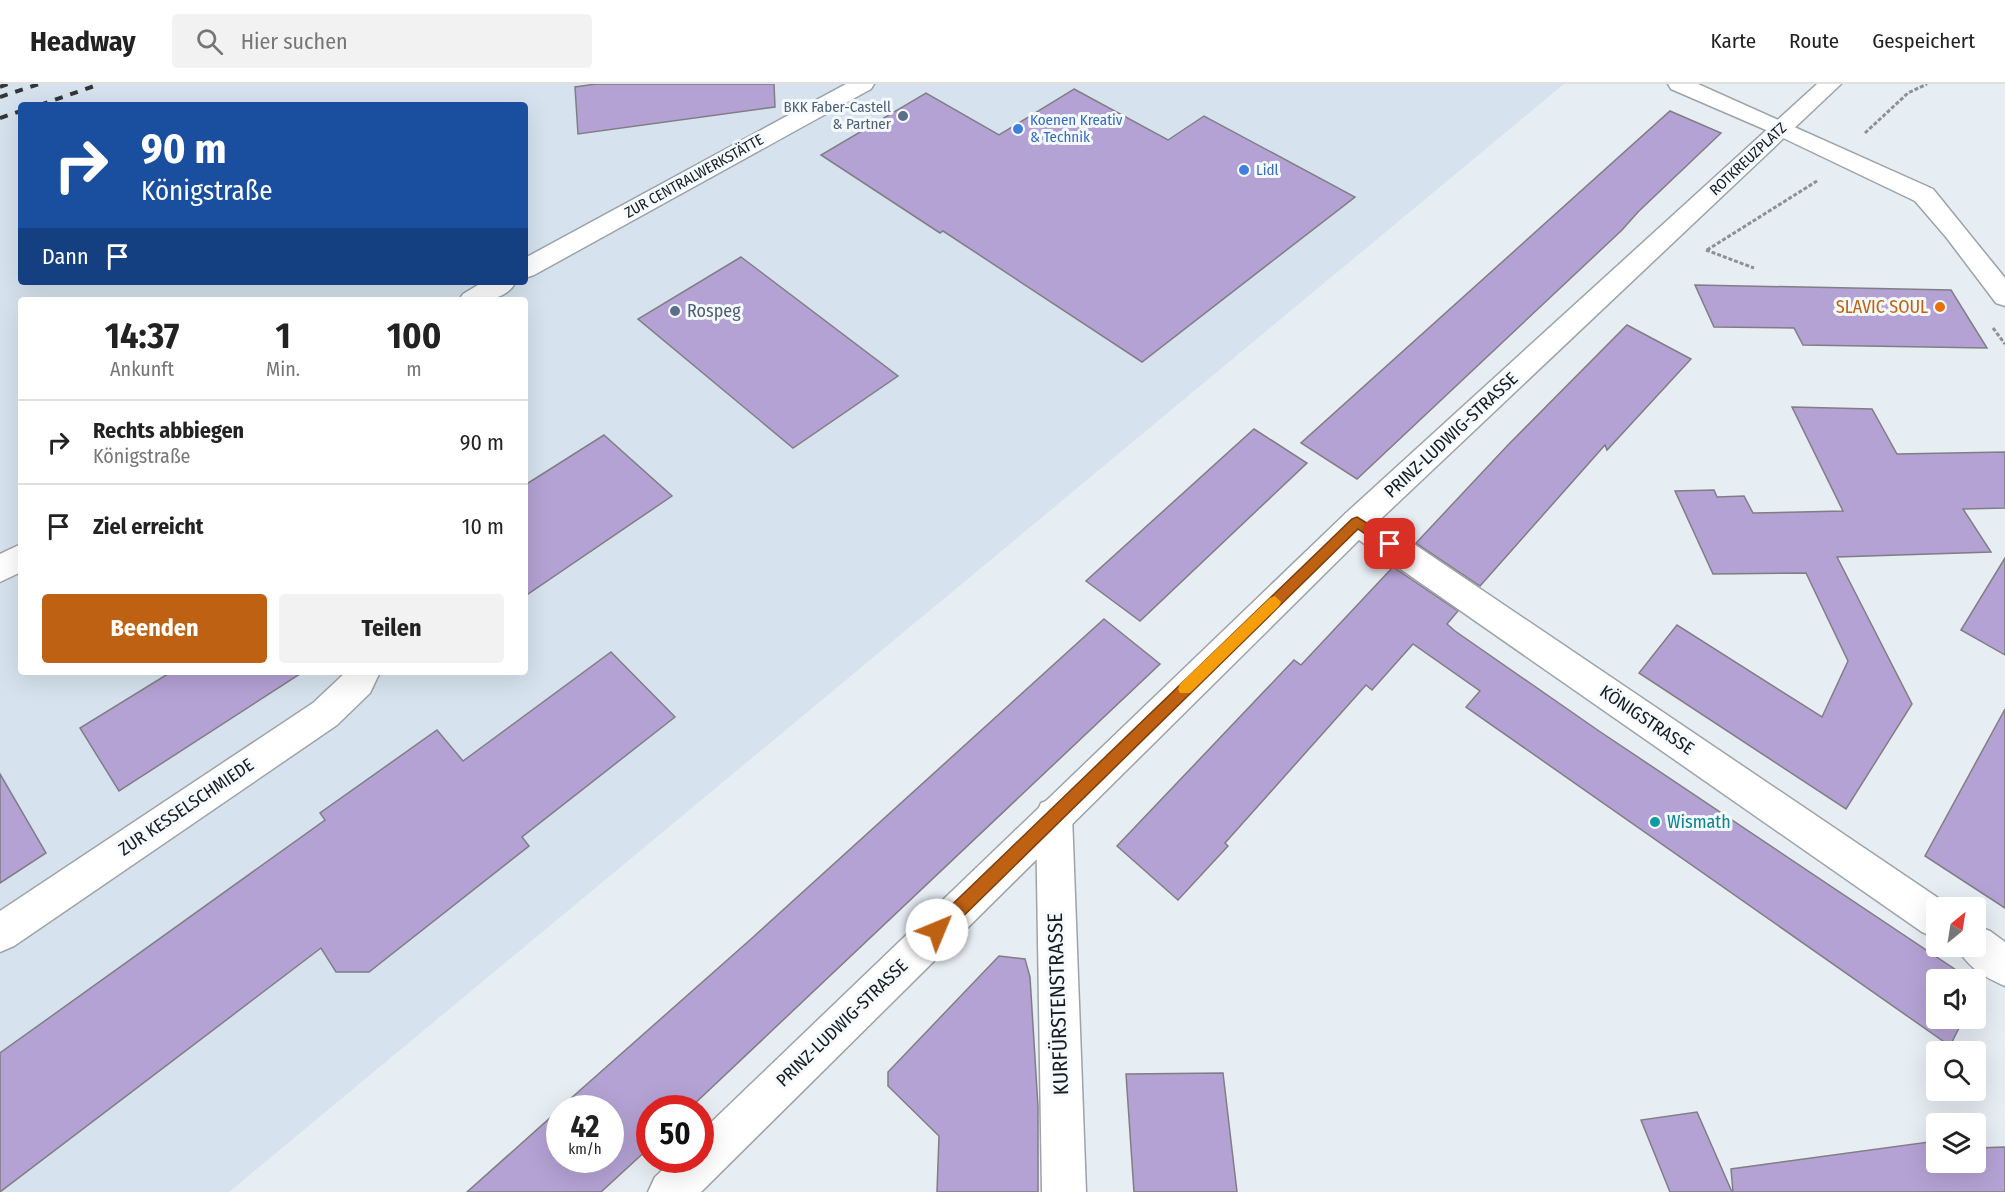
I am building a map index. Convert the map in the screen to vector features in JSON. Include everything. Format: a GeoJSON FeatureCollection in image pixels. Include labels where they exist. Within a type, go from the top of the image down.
{"type":"FeatureCollection","features":[{"type":"Feature","properties":{"kind":"street","name":"ZUR CENTRALWERKSTÄTTE"},"geometry":{"type":"LineString","coordinates":[[528,267],[863,84]]}},
{"type":"Feature","properties":{"kind":"street"},"geometry":{"type":"LineString","coordinates":[[1679,84],[1781,128],[1924,195],[1955,231],[2005,297]]}},
{"type":"Feature","properties":{"kind":"street","name":"ROTKREUZPLATZ"},"geometry":{"type":"LineString","coordinates":[[1667,234],[1830,84]]}},
{"type":"Feature","properties":{"kind":"street","name":"PRINZ-LUDWIG-STRASSE"},"geometry":{"type":"LineString","coordinates":[[670,1192],[1357,522],[1667,234]]}},
{"type":"Feature","properties":{"kind":"street"},"geometry":{"type":"LineString","coordinates":[[477,297],[498,285]]}},
{"type":"Feature","properties":{"kind":"street","name":"KÖNIGSTRASSE"},"geometry":{"type":"LineString","coordinates":[[1357,522],[1926,912]]}},
{"type":"Feature","properties":{"kind":"street"},"geometry":{"type":"LineString","coordinates":[[0,569],[18,559]]}},
{"type":"Feature","properties":{"kind":"street","name":"ZUR KESSELSCHMIEDE"},"geometry":{"type":"LineString","coordinates":[[0,933],[325,714],[358,683],[362,675]]}},
{"type":"Feature","properties":{"kind":"street","name":"KURFÜRSTENSTRASSE"},"geometry":{"type":"LineString","coordinates":[[1054,815],[1064,1192]]}},
{"type":"Feature","properties":{"kind":"street"},"geometry":{"type":"LineString","coordinates":[[1986,952],[2005,966]]}},
{"type":"Feature","properties":{"kind":"path"},"geometry":{"type":"LineString","coordinates":[[1707,250],[1814,183],[1899,100],[1927,84]]}},
{"type":"Feature","properties":{"kind":"path"},"geometry":{"type":"LineString","coordinates":[[1814,183],[1825,186]]}},
{"type":"Feature","properties":{"kind":"path"},"geometry":{"type":"LineString","coordinates":[[1667,234],[1754,268]]}},
{"type":"Feature","properties":{"kind":"shaded area"},"geometry":{"type":"Polygon","coordinates":[[[0,84],[1564,84],[229,1192],[0,1192],[0,84]]]}},
{"type":"Feature","properties":{"kind":"building"},"geometry":{"type":"Polygon","coordinates":[[[596,84],[774,84],[775,107],[578,134],[575,87],[596,84]]]}},
{"type":"Feature","properties":{"kind":"building"},"geometry":{"type":"Polygon","coordinates":[[[1074,89],[1168,140],[1204,116],[1355,197],[1142,362],[943,231],[940,233],[821,155],[926,93],[999,135],[1074,89]]]}},
{"type":"Feature","properties":{"kind":"building"},"geometry":{"type":"Polygon","coordinates":[[[1670,111],[1721,133],[1622,230],[1357,479],[1301,443],[1670,111]]]}},
{"type":"Feature","properties":{"kind":"building"},"geometry":{"type":"Polygon","coordinates":[[[741,257],[898,376],[793,448],[638,319],[741,257]]]}},
{"type":"Feature","properties":{"kind":"building"},"geometry":{"type":"Polygon","coordinates":[[[1695,285],[1951,290],[1987,348],[1803,345],[1794,328],[1714,327],[1695,285]]]}},
{"type":"Feature","properties":{"kind":"building"},"geometry":{"type":"Polygon","coordinates":[[[1627,325],[1691,359],[1607,450],[1605,445],[1480,586],[1416,543],[1508,445],[1627,325]]]}},
{"type":"Feature","properties":{"kind":"building"},"geometry":{"type":"Polygon","coordinates":[[[1792,407],[1872,409],[1897,454],[2005,452],[2005,508],[1963,509],[1991,552],[1837,557],[1912,704],[1846,809],[1639,673],[1677,625],[1822,717],[1848,661],[1806,573],[1713,574],[1675,491],[1714,490],[1717,497],[1744,496],[1753,513],[1843,511],[1792,407]]]}},
{"type":"Feature","properties":{"kind":"building"},"geometry":{"type":"Polygon","coordinates":[[[1254,429],[1307,463],[1140,621],[1086,581],[1254,429]]]}},
{"type":"Feature","properties":{"kind":"building"},"geometry":{"type":"Polygon","coordinates":[[[604,435],[672,496],[528,594],[528,483],[604,435]]]}},
{"type":"Feature","properties":{"kind":"building"},"geometry":{"type":"Polygon","coordinates":[[[2005,558],[2005,655],[1961,630],[2005,558]]]}},
{"type":"Feature","properties":{"kind":"building"},"geometry":{"type":"Polygon","coordinates":[[[1393,567],[1458,611],[1447,624],[1455,631],[1599,731],[1926,950],[1926,957],[1937,957],[1955,969],[1926,969],[1926,1029],[1958,1029],[1952,1041],[1943,1041],[1466,707],[1480,691],[1413,644],[1372,690],[1366,685],[1225,843],[1228,846],[1178,900],[1117,846],[1294,660],[1301,665],[1393,567]]]}},
{"type":"Feature","properties":{"kind":"building"},"geometry":{"type":"Polygon","coordinates":[[[1104,619],[1160,664],[704,1095],[636,1095],[636,1160],[624,1171],[624,1095],[575,1095],[751,939],[1104,619]]]}},
{"type":"Feature","properties":{"kind":"building"},"geometry":{"type":"Polygon","coordinates":[[[611,652],[675,717],[522,837],[529,846],[369,972],[336,972],[321,948],[0,1192],[0,1053],[325,820],[320,813],[437,730],[463,761],[611,652]]]}},
{"type":"Feature","properties":{"kind":"building"},"geometry":{"type":"Polygon","coordinates":[[[166,675],[298,675],[119,791],[80,728],[166,675]]]}},
{"type":"Feature","properties":{"kind":"building"},"geometry":{"type":"Polygon","coordinates":[[[2005,709],[2005,908],[1925,856],[2005,709]]]}},
{"type":"Feature","properties":{"kind":"building"},"geometry":{"type":"Polygon","coordinates":[[[0,774],[46,853],[0,883],[0,774]]]}},
{"type":"Feature","properties":{"kind":"building"},"geometry":{"type":"Polygon","coordinates":[[[999,956],[1025,959],[1030,977],[1038,1107],[1038,1192],[937,1192],[939,1136],[888,1086],[888,1072],[999,956]]]}},
{"type":"Feature","properties":{"kind":"building"},"geometry":{"type":"Polygon","coordinates":[[[1223,1073],[1237,1192],[1134,1192],[1126,1074],[1223,1073]]]}},
{"type":"Feature","properties":{"kind":"building"},"geometry":{"type":"Polygon","coordinates":[[[1697,1112],[1732,1192],[1670,1192],[1641,1120],[1697,1112]]]}},
{"type":"Feature","properties":{"kind":"building"},"geometry":{"type":"Polygon","coordinates":[[[546,1121],[546,1173],[622,1173],[601,1192],[467,1192],[546,1121]]]}},
{"type":"Feature","properties":{"kind":"building"},"geometry":{"type":"Polygon","coordinates":[[[1926,1142],[1926,1173],[1986,1173],[1986,1148],[2005,1147],[2005,1192],[1733,1192],[1731,1169],[1926,1142]]]}},
{"type":"Feature","properties":{"kind":"railway"},"geometry":{"type":"LineString","coordinates":[[0,87],[8,84]]}},
{"type":"Feature","properties":{"kind":"railway"},"geometry":{"type":"LineString","coordinates":[[0,97],[39,84]]}},
{"type":"Feature","properties":{"kind":"railway"},"geometry":{"type":"LineString","coordinates":[[49,102],[100,84]]}},
{"type":"Feature","properties":{"kind":"railway"},"geometry":{"type":"LineString","coordinates":[[0,118],[18,112]]}},
{"type":"Feature","properties":{"kind":"slow traffic"},"geometry":{"type":"LineString","coordinates":[[1185,689],[1275,602]]}},
{"type":"Feature","properties":{"kind":"place","name":"BKK Faber-Castell & Partner"},"geometry":{"type":"Point","coordinates":[903,116]}},
{"type":"Feature","properties":{"kind":"place","name":"Koenen Kreativ & Technik"},"geometry":{"type":"Point","coordinates":[1018,129]}},
{"type":"Feature","properties":{"kind":"place","name":"Lidl"},"geometry":{"type":"Point","coordinates":[1244,170]}},
{"type":"Feature","properties":{"kind":"place","name":"SLAVIC SOUL"},"geometry":{"type":"Point","coordinates":[1940,307]}},
{"type":"Feature","properties":{"kind":"place","name":"Rospeg"},"geometry":{"type":"Point","coordinates":[675,311]}},
{"type":"Feature","properties":{"kind":"place","name":"Wismath"},"geometry":{"type":"Point","coordinates":[1655,822]}},
{"type":"Feature","properties":{"kind":"route"},"geometry":{"type":"LineString","coordinates":[[937,930],[1357,522],[1390,544]]}}]}
